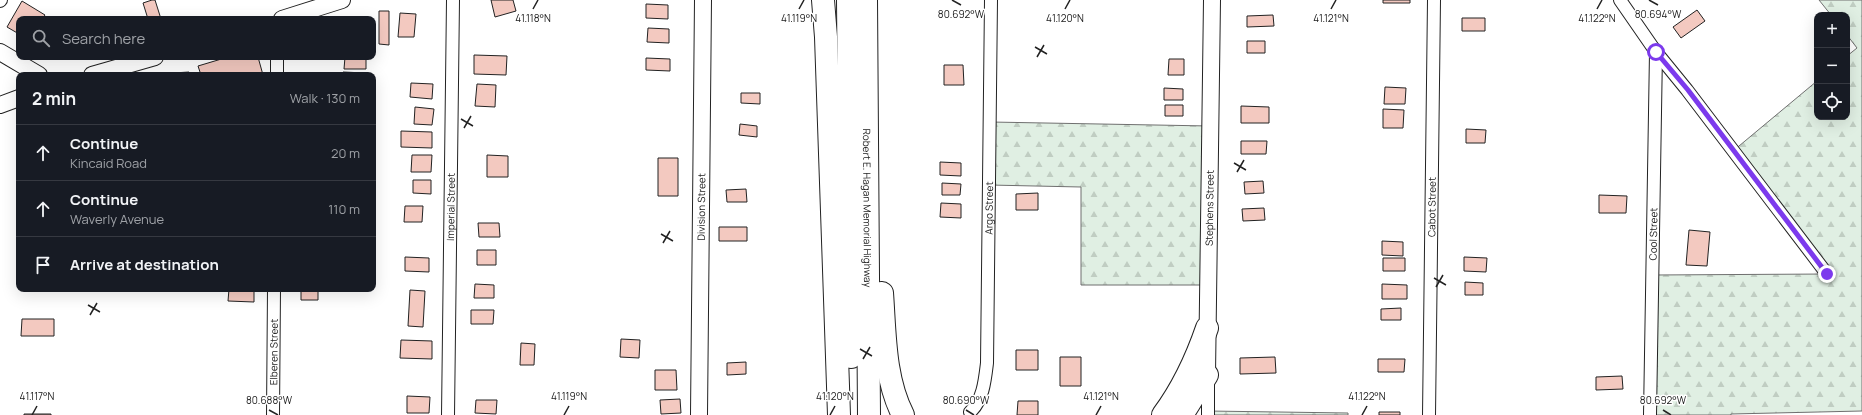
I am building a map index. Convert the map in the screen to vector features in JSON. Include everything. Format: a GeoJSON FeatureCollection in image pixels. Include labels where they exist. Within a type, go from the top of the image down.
{"type":"FeatureCollection","features":[{"type":"Feature","properties":{"kind":"highway"},"geometry":{"type":"LineString","coordinates":[[823,0],[826,37],[839,415]]}},
{"type":"Feature","properties":{"kind":"highway"},"geometry":{"type":"LineString","coordinates":[[848,0],[852,415]]}},
{"type":"Feature","properties":{"kind":"highway","name":"Robert E. Hagan Memorial Highway"},"geometry":{"type":"LineString","coordinates":[[866,0],[870,415]]}},
{"type":"Feature","properties":{"kind":"highway"},"geometry":{"type":"LineString","coordinates":[[868,244],[881,270],[885,339],[889,373],[899,407],[903,415]]}},
{"type":"Feature","properties":{"kind":"highway"},"geometry":{"type":"LineString","coordinates":[[1163,415],[1179,392],[1194,364],[1207,328]]}},
{"type":"Feature","properties":{"kind":"highway"},"geometry":{"type":"LineString","coordinates":[[1182,415],[1207,375]]}},
{"type":"Feature","properties":{"kind":"street"},"geometry":{"type":"LineString","coordinates":[[291,16],[339,0]]}},
{"type":"Feature","properties":{"kind":"street","name":"Imperial Street"},"geometry":{"type":"LineString","coordinates":[[448,415],[453,0]]}},
{"type":"Feature","properties":{"kind":"street","name":"Division Street"},"geometry":{"type":"LineString","coordinates":[[699,415],[704,0]]}},
{"type":"Feature","properties":{"kind":"street","name":"Argo Street"},"geometry":{"type":"LineString","coordinates":[[970,412],[976,407],[983,387],[987,363],[991,0]]}},
{"type":"Feature","properties":{"kind":"street","name":"Stephens Street"},"geometry":{"type":"LineString","coordinates":[[1208,415],[1207,328],[1212,0]]}},
{"type":"Feature","properties":{"kind":"street","name":"Cabot Street"},"geometry":{"type":"LineString","coordinates":[[1429,415],[1434,0]]}},
{"type":"Feature","properties":{"kind":"street"},"geometry":{"type":"LineString","coordinates":[[1620,0],[1656,52],[1688,90],[1827,274]]}},
{"type":"Feature","properties":{"kind":"street"},"geometry":{"type":"LineString","coordinates":[[0,52],[33,72]]}},
{"type":"Feature","properties":{"kind":"street","name":"Cool Street"},"geometry":{"type":"LineString","coordinates":[[1650,415],[1656,52]]}},
{"type":"Feature","properties":{"kind":"street"},"geometry":{"type":"LineString","coordinates":[[102,72],[144,60]]}},
{"type":"Feature","properties":{"kind":"street"},"geometry":{"type":"LineString","coordinates":[[277,60],[277,72]]}},
{"type":"Feature","properties":{"kind":"street"},"geometry":{"type":"LineString","coordinates":[[0,105],[16,99]]}},
{"type":"Feature","properties":{"kind":"street","name":"Elberen Street"},"geometry":{"type":"LineString","coordinates":[[273,415],[274,292]]}},
{"type":"Feature","properties":{"kind":"green space"},"geometry":{"type":"Polygon","coordinates":[[[1819,0],[1862,0],[1862,411],[1731,415],[1650,415],[1653,275],[1827,274],[1733,151],[1814,84],[1814,120],[1850,120],[1850,54],[1857,48],[1850,39],[1850,12],[1829,12],[1819,0]]]}},
{"type":"Feature","properties":{"kind":"green space"},"geometry":{"type":"Polygon","coordinates":[[[990,122],[1210,126],[1208,285],[1081,285],[1081,187],[989,185],[990,122]]]}},
{"type":"Feature","properties":{"kind":"green space"},"geometry":{"type":"Polygon","coordinates":[[[1208,411],[1348,413],[1348,415],[1208,415],[1208,411]]]}},
{"type":"Feature","properties":{"kind":"building"},"geometry":{"type":"Polygon","coordinates":[[[155,0],[160,16],[147,16],[143,3],[155,0]]]}},
{"type":"Feature","properties":{"kind":"building"},"geometry":{"type":"Polygon","coordinates":[[[491,0],[513,0],[516,11],[495,17],[491,0]]]}},
{"type":"Feature","properties":{"kind":"building"},"geometry":{"type":"Polygon","coordinates":[[[1383,0],[1410,0],[1410,3],[1383,3],[1383,0]]]}},
{"type":"Feature","properties":{"kind":"building"},"geometry":{"type":"Polygon","coordinates":[[[22,1],[45,15],[16,16],[16,32],[7,27],[22,1]]]}},
{"type":"Feature","properties":{"kind":"building"},"geometry":{"type":"Polygon","coordinates":[[[646,4],[668,5],[668,19],[646,18],[646,4]]]}},
{"type":"Feature","properties":{"kind":"building"},"geometry":{"type":"Polygon","coordinates":[[[1697,10],[1705,21],[1681,38],[1673,27],[1697,10]]]}},
{"type":"Feature","properties":{"kind":"building"},"geometry":{"type":"Polygon","coordinates":[[[379,11],[389,11],[389,45],[379,44],[379,11]]]}},
{"type":"Feature","properties":{"kind":"building"},"geometry":{"type":"Polygon","coordinates":[[[400,13],[416,14],[414,37],[398,37],[400,13]]]}},
{"type":"Feature","properties":{"kind":"building"},"geometry":{"type":"Polygon","coordinates":[[[1273,15],[1274,26],[1247,27],[1247,16],[1273,15]]]}},
{"type":"Feature","properties":{"kind":"building"},"geometry":{"type":"Polygon","coordinates":[[[1462,18],[1485,18],[1485,31],[1462,31],[1462,18]]]}},
{"type":"Feature","properties":{"kind":"building"},"geometry":{"type":"Polygon","coordinates":[[[648,28],[669,29],[669,43],[647,42],[648,28]]]}},
{"type":"Feature","properties":{"kind":"building"},"geometry":{"type":"Polygon","coordinates":[[[1247,41],[1265,41],[1265,53],[1247,53],[1247,41]]]}},
{"type":"Feature","properties":{"kind":"building"},"geometry":{"type":"Polygon","coordinates":[[[474,55],[507,56],[506,75],[474,74],[474,55]]]}},
{"type":"Feature","properties":{"kind":"building"},"geometry":{"type":"Polygon","coordinates":[[[646,58],[670,59],[670,71],[646,70],[646,58]]]}},
{"type":"Feature","properties":{"kind":"building"},"geometry":{"type":"Polygon","coordinates":[[[1169,59],[1184,59],[1184,75],[1168,75],[1169,59]]]}},
{"type":"Feature","properties":{"kind":"building"},"geometry":{"type":"Polygon","coordinates":[[[218,60],[259,60],[262,72],[200,72],[198,66],[218,60]]]}},
{"type":"Feature","properties":{"kind":"building"},"geometry":{"type":"Polygon","coordinates":[[[345,60],[366,60],[366,69],[344,69],[345,60]]]}},
{"type":"Feature","properties":{"kind":"building"},"geometry":{"type":"Polygon","coordinates":[[[944,65],[963,65],[964,85],[944,85],[944,65]]]}},
{"type":"Feature","properties":{"kind":"building"},"geometry":{"type":"Polygon","coordinates":[[[411,83],[433,84],[432,99],[410,97],[411,83]]]}},
{"type":"Feature","properties":{"kind":"building"},"geometry":{"type":"Polygon","coordinates":[[[477,84],[496,85],[495,107],[475,106],[477,84]]]}},
{"type":"Feature","properties":{"kind":"building"},"geometry":{"type":"Polygon","coordinates":[[[1385,87],[1406,88],[1405,104],[1384,104],[1385,87]]]}},
{"type":"Feature","properties":{"kind":"building"},"geometry":{"type":"Polygon","coordinates":[[[1164,88],[1183,89],[1183,100],[1164,100],[1164,88]]]}},
{"type":"Feature","properties":{"kind":"building"},"geometry":{"type":"Polygon","coordinates":[[[741,93],[760,93],[760,104],[741,103],[741,93]]]}},
{"type":"Feature","properties":{"kind":"building"},"geometry":{"type":"Polygon","coordinates":[[[1165,105],[1183,105],[1183,116],[1165,116],[1165,105]]]}},
{"type":"Feature","properties":{"kind":"building"},"geometry":{"type":"Polygon","coordinates":[[[1241,106],[1269,107],[1269,123],[1241,123],[1241,106]]]}},
{"type":"Feature","properties":{"kind":"building"},"geometry":{"type":"Polygon","coordinates":[[[415,107],[434,109],[432,125],[414,124],[415,107]]]}},
{"type":"Feature","properties":{"kind":"building"},"geometry":{"type":"Polygon","coordinates":[[[1383,109],[1404,110],[1403,128],[1383,128],[1383,109]]]}},
{"type":"Feature","properties":{"kind":"building"},"geometry":{"type":"Polygon","coordinates":[[[740,124],[757,126],[757,137],[739,135],[740,124]]]}},
{"type":"Feature","properties":{"kind":"building"},"geometry":{"type":"Polygon","coordinates":[[[1466,129],[1486,130],[1485,143],[1466,143],[1466,129]]]}},
{"type":"Feature","properties":{"kind":"building"},"geometry":{"type":"Polygon","coordinates":[[[401,131],[432,132],[432,148],[401,147],[401,131]]]}},
{"type":"Feature","properties":{"kind":"building"},"geometry":{"type":"Polygon","coordinates":[[[1241,141],[1267,141],[1266,154],[1241,154],[1241,141]]]}},
{"type":"Feature","properties":{"kind":"building"},"geometry":{"type":"Polygon","coordinates":[[[412,155],[432,155],[431,172],[411,172],[412,155]]]}},
{"type":"Feature","properties":{"kind":"building"},"geometry":{"type":"Polygon","coordinates":[[[487,155],[508,156],[508,177],[487,177],[487,155]]]}},
{"type":"Feature","properties":{"kind":"building"},"geometry":{"type":"Polygon","coordinates":[[[658,158],[678,158],[678,196],[658,196],[658,158]]]}},
{"type":"Feature","properties":{"kind":"building"},"geometry":{"type":"Polygon","coordinates":[[[940,162],[961,163],[961,176],[940,175],[940,162]]]}},
{"type":"Feature","properties":{"kind":"building"},"geometry":{"type":"Polygon","coordinates":[[[413,180],[431,180],[431,194],[413,193],[413,180]]]}},
{"type":"Feature","properties":{"kind":"building"},"geometry":{"type":"Polygon","coordinates":[[[1263,181],[1264,193],[1245,194],[1244,182],[1263,181]]]}},
{"type":"Feature","properties":{"kind":"building"},"geometry":{"type":"Polygon","coordinates":[[[942,183],[961,184],[960,195],[942,195],[942,183]]]}},
{"type":"Feature","properties":{"kind":"building"},"geometry":{"type":"Polygon","coordinates":[[[746,189],[747,202],[727,202],[726,190],[746,189]]]}},
{"type":"Feature","properties":{"kind":"building"},"geometry":{"type":"Polygon","coordinates":[[[1038,193],[1038,210],[1016,210],[1016,194],[1038,193]]]}},
{"type":"Feature","properties":{"kind":"building"},"geometry":{"type":"Polygon","coordinates":[[[1599,195],[1627,196],[1626,213],[1599,213],[1599,195]]]}},
{"type":"Feature","properties":{"kind":"building"},"geometry":{"type":"Polygon","coordinates":[[[941,203],[961,204],[961,218],[940,217],[941,203]]]}},
{"type":"Feature","properties":{"kind":"building"},"geometry":{"type":"Polygon","coordinates":[[[405,206],[423,206],[422,222],[404,222],[405,206]]]}},
{"type":"Feature","properties":{"kind":"building"},"geometry":{"type":"Polygon","coordinates":[[[1264,208],[1265,220],[1243,221],[1242,209],[1264,208]]]}},
{"type":"Feature","properties":{"kind":"building"},"geometry":{"type":"Polygon","coordinates":[[[478,223],[499,223],[500,237],[479,237],[478,223]]]}},
{"type":"Feature","properties":{"kind":"building"},"geometry":{"type":"Polygon","coordinates":[[[719,227],[747,227],[747,241],[719,241],[719,227]]]}},
{"type":"Feature","properties":{"kind":"building"},"geometry":{"type":"Polygon","coordinates":[[[1689,230],[1710,232],[1707,266],[1686,265],[1689,230]]]}},
{"type":"Feature","properties":{"kind":"building"},"geometry":{"type":"Polygon","coordinates":[[[1382,241],[1403,242],[1403,256],[1382,255],[1382,241]]]}},
{"type":"Feature","properties":{"kind":"building"},"geometry":{"type":"Polygon","coordinates":[[[477,250],[496,250],[496,265],[477,265],[477,250]]]}},
{"type":"Feature","properties":{"kind":"building"},"geometry":{"type":"Polygon","coordinates":[[[405,257],[429,258],[429,272],[405,271],[405,257]]]}},
{"type":"Feature","properties":{"kind":"building"},"geometry":{"type":"Polygon","coordinates":[[[1464,257],[1487,258],[1486,272],[1464,271],[1464,257]]]}},
{"type":"Feature","properties":{"kind":"building"},"geometry":{"type":"Polygon","coordinates":[[[1383,258],[1405,258],[1405,271],[1383,271],[1383,258]]]}},
{"type":"Feature","properties":{"kind":"building"},"geometry":{"type":"Polygon","coordinates":[[[1465,282],[1483,283],[1483,295],[1465,295],[1465,282]]]}},
{"type":"Feature","properties":{"kind":"building"},"geometry":{"type":"Polygon","coordinates":[[[475,284],[494,285],[494,298],[474,298],[475,284]]]}},
{"type":"Feature","properties":{"kind":"building"},"geometry":{"type":"Polygon","coordinates":[[[1382,284],[1407,285],[1407,299],[1382,299],[1382,284]]]}},
{"type":"Feature","properties":{"kind":"building"},"geometry":{"type":"Polygon","coordinates":[[[410,290],[425,291],[423,327],[408,326],[410,290]]]}},
{"type":"Feature","properties":{"kind":"building"},"geometry":{"type":"Polygon","coordinates":[[[229,292],[254,292],[254,302],[228,301],[229,292]]]}},
{"type":"Feature","properties":{"kind":"building"},"geometry":{"type":"Polygon","coordinates":[[[301,292],[318,292],[318,300],[301,300],[301,292]]]}},
{"type":"Feature","properties":{"kind":"building"},"geometry":{"type":"Polygon","coordinates":[[[1401,308],[1401,320],[1381,320],[1381,309],[1401,308]]]}},
{"type":"Feature","properties":{"kind":"building"},"geometry":{"type":"Polygon","coordinates":[[[471,310],[494,310],[493,324],[471,324],[471,310]]]}},
{"type":"Feature","properties":{"kind":"building"},"geometry":{"type":"Polygon","coordinates":[[[22,319],[54,319],[54,336],[21,336],[22,319]]]}},
{"type":"Feature","properties":{"kind":"building"},"geometry":{"type":"Polygon","coordinates":[[[621,339],[640,340],[639,358],[620,357],[621,339]]]}},
{"type":"Feature","properties":{"kind":"building"},"geometry":{"type":"Polygon","coordinates":[[[401,340],[432,341],[432,359],[400,358],[401,340]]]}},
{"type":"Feature","properties":{"kind":"building"},"geometry":{"type":"Polygon","coordinates":[[[521,343],[535,344],[534,365],[520,365],[521,343]]]}},
{"type":"Feature","properties":{"kind":"building"},"geometry":{"type":"Polygon","coordinates":[[[1016,350],[1038,350],[1038,370],[1016,370],[1016,350]]]}},
{"type":"Feature","properties":{"kind":"building"},"geometry":{"type":"Polygon","coordinates":[[[1060,357],[1081,357],[1081,386],[1060,386],[1060,357]]]}},
{"type":"Feature","properties":{"kind":"building"},"geometry":{"type":"Polygon","coordinates":[[[1275,357],[1276,373],[1240,374],[1240,358],[1275,357]]]}},
{"type":"Feature","properties":{"kind":"building"},"geometry":{"type":"Polygon","coordinates":[[[1378,359],[1405,359],[1404,372],[1378,372],[1378,359]]]}},
{"type":"Feature","properties":{"kind":"building"},"geometry":{"type":"Polygon","coordinates":[[[746,362],[746,374],[727,375],[727,363],[746,362]]]}},
{"type":"Feature","properties":{"kind":"building"},"geometry":{"type":"Polygon","coordinates":[[[655,370],[676,370],[677,390],[655,390],[655,370]]]}},
{"type":"Feature","properties":{"kind":"building"},"geometry":{"type":"Polygon","coordinates":[[[1622,376],[1623,389],[1596,390],[1596,377],[1622,376]]]}},
{"type":"Feature","properties":{"kind":"building"},"geometry":{"type":"Polygon","coordinates":[[[407,396],[430,397],[429,413],[407,413],[407,396]]]}},
{"type":"Feature","properties":{"kind":"building"},"geometry":{"type":"Polygon","coordinates":[[[680,399],[681,413],[661,414],[660,400],[680,399]]]}},
{"type":"Feature","properties":{"kind":"building"},"geometry":{"type":"Polygon","coordinates":[[[476,400],[497,400],[496,414],[475,413],[476,400]]]}},
{"type":"Feature","properties":{"kind":"building"},"geometry":{"type":"Polygon","coordinates":[[[1018,401],[1038,401],[1038,415],[1017,415],[1018,401]]]}},
{"type":"Feature","properties":{"kind":"building"},"geometry":{"type":"Polygon","coordinates":[[[1379,412],[1400,412],[1400,415],[1379,415],[1379,412]]]}},
{"type":"Feature","properties":{"kind":"building"},"geometry":{"type":"Polygon","coordinates":[[[51,414],[51,415],[24,415],[51,414]]]}},
{"type":"Feature","properties":{"kind":"route"},"geometry":{"type":"LineString","coordinates":[[1656,52],[1688,90],[1827,274]]}}]}
